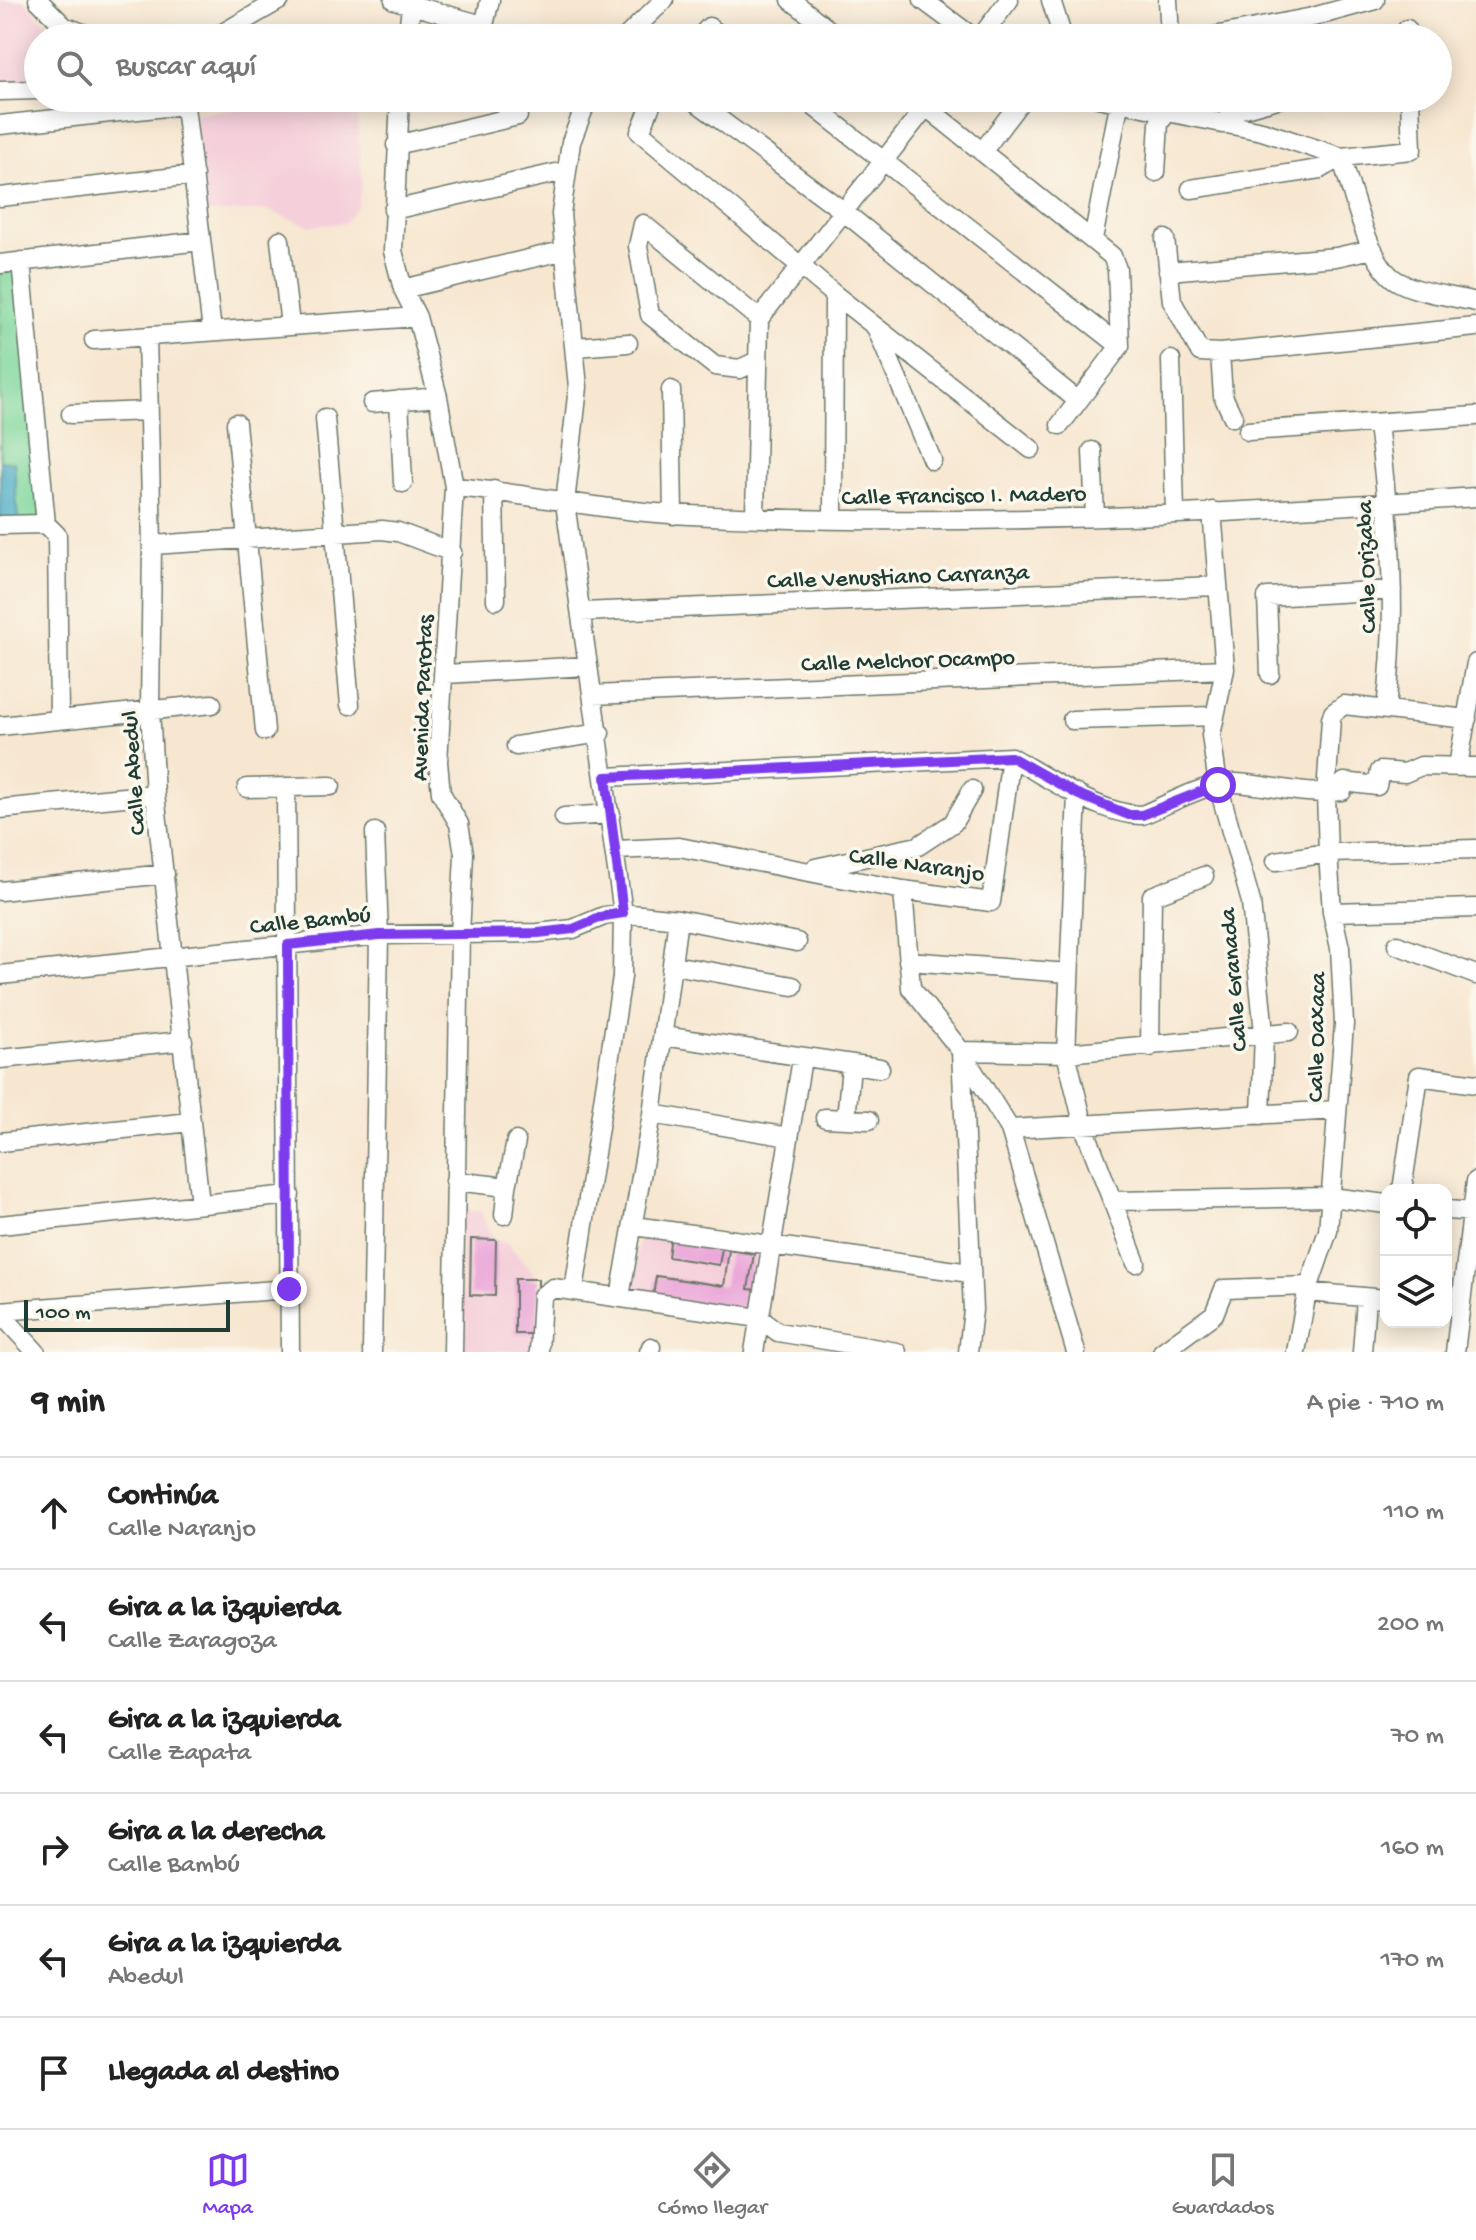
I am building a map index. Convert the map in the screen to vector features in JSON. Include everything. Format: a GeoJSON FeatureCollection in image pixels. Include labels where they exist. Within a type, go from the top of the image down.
{"type":"FeatureCollection","features":[{"type":"Feature","properties":{"kind":"street"},"geometry":{"type":"LineString","coordinates":[[38,0],[58,24]]}},
{"type":"Feature","properties":{"kind":"street"},"geometry":{"type":"LineString","coordinates":[[238,24],[280,0]]}},
{"type":"Feature","properties":{"kind":"street"},"geometry":{"type":"LineString","coordinates":[[407,24],[406,1],[479,24],[485,21],[490,0]]}},
{"type":"Feature","properties":{"kind":"street"},"geometry":{"type":"LineString","coordinates":[[639,24],[663,0]]}},
{"type":"Feature","properties":{"kind":"street"},"geometry":{"type":"LineString","coordinates":[[791,0],[821,24]]}},
{"type":"Feature","properties":{"kind":"street"},"geometry":{"type":"LineString","coordinates":[[923,0],[957,24]]}},
{"type":"Feature","properties":{"kind":"street"},"geometry":{"type":"LineString","coordinates":[[989,24],[1009,0]]}},
{"type":"Feature","properties":{"kind":"street"},"geometry":{"type":"LineString","coordinates":[[1051,0],[1059,24]]}},
{"type":"Feature","properties":{"kind":"street"},"geometry":{"type":"LineString","coordinates":[[1168,0],[1169,24]]}},
{"type":"Feature","properties":{"kind":"street"},"geometry":{"type":"LineString","coordinates":[[1277,24],[1375,0]]}},
{"type":"Feature","properties":{"kind":"street"},"geometry":{"type":"LineString","coordinates":[[0,91],[24,90]]}},
{"type":"Feature","properties":{"kind":"street"},"geometry":{"type":"LineString","coordinates":[[0,125],[104,112]]}},
{"type":"Feature","properties":{"kind":"street"},"geometry":{"type":"LineString","coordinates":[[185,112],[212,331]]}},
{"type":"Feature","properties":{"kind":"street","name":"Avenida Parotas"},"geometry":{"type":"LineString","coordinates":[[399,112],[393,251],[403,289],[417,317],[438,397],[454,487],[438,762],[441,793],[459,824],[464,854],[453,1352]]}},
{"type":"Feature","properties":{"kind":"street"},"geometry":{"type":"LineString","coordinates":[[574,1290],[622,977],[623,913],[600,733],[565,503],[578,387],[562,251],[561,214],[565,171],[584,112]]}},
{"type":"Feature","properties":{"kind":"street"},"geometry":{"type":"LineString","coordinates":[[648,112],[640,132],[834,294],[1031,449]]}},
{"type":"Feature","properties":{"kind":"street"},"geometry":{"type":"LineString","coordinates":[[710,112],[843,211],[1077,400]]}},
{"type":"Feature","properties":{"kind":"street"},"geometry":{"type":"LineString","coordinates":[[822,112],[1120,346]]}},
{"type":"Feature","properties":{"kind":"street"},"geometry":{"type":"LineString","coordinates":[[755,517],[759,319],[885,160],[917,112]]}},
{"type":"Feature","properties":{"kind":"street"},"geometry":{"type":"LineString","coordinates":[[937,112],[1112,256],[1117,269],[1120,346],[1060,425]]}},
{"type":"Feature","properties":{"kind":"street"},"geometry":{"type":"LineString","coordinates":[[982,152],[1012,112]]}},
{"type":"Feature","properties":{"kind":"street"},"geometry":{"type":"LineString","coordinates":[[1093,239],[1118,112]]}},
{"type":"Feature","properties":{"kind":"street"},"geometry":{"type":"LineString","coordinates":[[1156,172],[1159,123],[1165,112]]}},
{"type":"Feature","properties":{"kind":"street"},"geometry":{"type":"LineString","coordinates":[[1190,112],[1222,124],[1262,131],[1341,157],[1412,150],[1411,112]]}},
{"type":"Feature","properties":{"kind":"street"},"geometry":{"type":"LineString","coordinates":[[1222,124],[1235,112]]}},
{"type":"Feature","properties":{"kind":"street"},"geometry":{"type":"LineString","coordinates":[[396,145],[518,116]]}},
{"type":"Feature","properties":{"kind":"street"},"geometry":{"type":"LineString","coordinates":[[1191,189],[1320,169],[1341,157]]}},
{"type":"Feature","properties":{"kind":"street"},"geometry":{"type":"LineString","coordinates":[[1341,157],[1373,249],[1385,271],[1398,282],[1476,302]]}},
{"type":"Feature","properties":{"kind":"street"},"geometry":{"type":"LineString","coordinates":[[393,210],[565,171]]}},
{"type":"Feature","properties":{"kind":"street"},"geometry":{"type":"LineString","coordinates":[[0,197],[194,175]]}},
{"type":"Feature","properties":{"kind":"street"},"geometry":{"type":"LineString","coordinates":[[757,361],[740,369],[715,366],[650,315],[638,246],[643,224],[759,319]]}},
{"type":"Feature","properties":{"kind":"street"},"geometry":{"type":"LineString","coordinates":[[1165,239],[1172,301],[1200,352],[1220,353],[1476,327]]}},
{"type":"Feature","properties":{"kind":"street"},"geometry":{"type":"LineString","coordinates":[[280,240],[290,325]]}},
{"type":"Feature","properties":{"kind":"street"},"geometry":{"type":"LineString","coordinates":[[0,264],[201,241]]}},
{"type":"Feature","properties":{"kind":"street"},"geometry":{"type":"LineString","coordinates":[[1168,271],[1336,257],[1373,249]]}},
{"type":"Feature","properties":{"kind":"street"},"geometry":{"type":"LineString","coordinates":[[403,289],[562,251]]}},
{"type":"Feature","properties":{"kind":"street"},"geometry":{"type":"LineString","coordinates":[[21,261],[46,524],[57,535],[59,719]]}},
{"type":"Feature","properties":{"kind":"street"},"geometry":{"type":"LineString","coordinates":[[833,520],[834,294]]}},
{"type":"Feature","properties":{"kind":"street"},"geometry":{"type":"LineString","coordinates":[[94,340],[417,317]]}},
{"type":"Feature","properties":{"kind":"street"},"geometry":{"type":"LineString","coordinates":[[876,327],[932,460]]}},
{"type":"Feature","properties":{"kind":"street","name":"Calle Abedul"},"geometry":{"type":"LineString","coordinates":[[147,336],[152,545],[150,710],[155,794],[200,1204]]}},
{"type":"Feature","properties":{"kind":"street"},"geometry":{"type":"LineString","coordinates":[[575,347],[628,343]]}},
{"type":"Feature","properties":{"kind":"street"},"geometry":{"type":"LineString","coordinates":[[1220,353],[1223,396],[1233,417]]}},
{"type":"Feature","properties":{"kind":"street"},"geometry":{"type":"LineString","coordinates":[[1171,360],[1175,513]]}},
{"type":"Feature","properties":{"kind":"street"},"geometry":{"type":"LineString","coordinates":[[671,390],[673,515]]}},
{"type":"Feature","properties":{"kind":"street"},"geometry":{"type":"LineString","coordinates":[[372,403],[438,397]]}},
{"type":"Feature","properties":{"kind":"street"},"geometry":{"type":"LineString","coordinates":[[399,400],[403,483]]}},
{"type":"Feature","properties":{"kind":"street"},"geometry":{"type":"LineString","coordinates":[[71,414],[148,411]]}},
{"type":"Feature","properties":{"kind":"street"},"geometry":{"type":"LineString","coordinates":[[1248,431],[1378,425],[1476,416]]}},
{"type":"Feature","properties":{"kind":"street"},"geometry":{"type":"LineString","coordinates":[[325,418],[350,705]]}},
{"type":"Feature","properties":{"kind":"street"},"geometry":{"type":"LineString","coordinates":[[236,423],[265,731]]}},
{"type":"Feature","properties":{"kind":"street","name":"Calle Orizaba"},"geometry":{"type":"LineString","coordinates":[[1378,425],[1388,503],[1392,590],[1393,657],[1386,708]]}},
{"type":"Feature","properties":{"kind":"street"},"geometry":{"type":"LineString","coordinates":[[1092,451],[1095,516]]}},
{"type":"Feature","properties":{"kind":"street","name":"Calle Francisco I. Madero"},"geometry":{"type":"LineString","coordinates":[[454,487],[673,515],[833,520],[1095,516],[1476,497]]}},
{"type":"Feature","properties":{"kind":"street"},"geometry":{"type":"LineString","coordinates":[[494,490],[496,600]]}},
{"type":"Feature","properties":{"kind":"street","name":"Calle Granada"},"geometry":{"type":"LineString","coordinates":[[1212,511],[1225,669],[1211,735],[1218,785],[1251,902],[1264,1033],[1261,1115]]}},
{"type":"Feature","properties":{"kind":"street"},"geometry":{"type":"LineString","coordinates":[[0,525],[46,524]]}},
{"type":"Feature","properties":{"kind":"street"},"geometry":{"type":"LineString","coordinates":[[152,545],[334,532],[398,532],[452,552]]}},
{"type":"Feature","properties":{"kind":"street","name":"Calle Venustiano Carranza"},"geometry":{"type":"LineString","coordinates":[[581,612],[1216,586]]}},
{"type":"Feature","properties":{"kind":"street"},"geometry":{"type":"LineString","coordinates":[[1270,674],[1267,597],[1392,590]]}},
{"type":"Feature","properties":{"kind":"street"},"geometry":{"type":"LineString","coordinates":[[606,777],[1011,757],[1077,794],[1129,815],[1142,815],[1218,785],[1234,783],[1326,794],[1342,791],[1344,782],[1377,786],[1380,771],[1405,773],[1421,766],[1467,767],[1467,719],[1476,663]]}},
{"type":"Feature","properties":{"kind":"street"},"geometry":{"type":"LineString","coordinates":[[445,674],[588,666]]}},
{"type":"Feature","properties":{"kind":"street","name":"Calle Melchor Ocampo"},"geometry":{"type":"LineString","coordinates":[[593,695],[1225,669]]}},
{"type":"Feature","properties":{"kind":"street"},"geometry":{"type":"LineString","coordinates":[[0,726],[212,704]]}},
{"type":"Feature","properties":{"kind":"street","name":"Calle Oaxaca"},"geometry":{"type":"LineString","coordinates":[[1296,1352],[1308,1289],[1328,1231],[1344,1024],[1340,948],[1332,912],[1328,853],[1326,794],[1331,719],[1333,713],[1344,705],[1386,708]]}},
{"type":"Feature","properties":{"kind":"street"},"geometry":{"type":"LineString","coordinates":[[1386,708],[1467,719]]}},
{"type":"Feature","properties":{"kind":"street"},"geometry":{"type":"LineString","coordinates":[[1072,720],[1214,716]]}},
{"type":"Feature","properties":{"kind":"street"},"geometry":{"type":"LineString","coordinates":[[516,746],[600,733]]}},
{"type":"Feature","properties":{"kind":"street","name":"Calle Naranjo"},"geometry":{"type":"LineString","coordinates":[[616,850],[679,847],[903,890],[991,902],[1011,757]]}},
{"type":"Feature","properties":{"kind":"street"},"geometry":{"type":"LineString","coordinates":[[247,788],[331,786]]}},
{"type":"Feature","properties":{"kind":"street"},"geometry":{"type":"LineString","coordinates":[[286,787],[290,1352]]}},
{"type":"Feature","properties":{"kind":"street"},"geometry":{"type":"LineString","coordinates":[[806,870],[918,846],[953,823],[972,790]]}},
{"type":"Feature","properties":{"kind":"street"},"geometry":{"type":"LineString","coordinates":[[0,809],[155,794]]}},
{"type":"Feature","properties":{"kind":"street"},"geometry":{"type":"LineString","coordinates":[[1077,794],[1066,1053],[1084,1127],[1136,1263]]}},
{"type":"Feature","properties":{"kind":"street"},"geometry":{"type":"LineString","coordinates":[[564,817],[611,814]]}},
{"type":"Feature","properties":{"kind":"street"},"geometry":{"type":"LineString","coordinates":[[372,1352],[379,935],[375,832]]}},
{"type":"Feature","properties":{"kind":"street"},"geometry":{"type":"LineString","coordinates":[[1276,861],[1328,853],[1476,849]]}},
{"type":"Feature","properties":{"kind":"street"},"geometry":{"type":"LineString","coordinates":[[0,891],[165,874]]}},
{"type":"Feature","properties":{"kind":"street"},"geometry":{"type":"LineString","coordinates":[[1150,1047],[1152,896],[1204,876]]}},
{"type":"Feature","properties":{"kind":"street"},"geometry":{"type":"LineString","coordinates":[[903,890],[911,988],[961,1051],[1010,1129],[1076,1352]]}},
{"type":"Feature","properties":{"kind":"street"},"geometry":{"type":"LineString","coordinates":[[1332,912],[1476,908]]}},
{"type":"Feature","properties":{"kind":"street"},"geometry":{"type":"LineString","coordinates":[[623,913],[678,919],[797,942]]}},
{"type":"Feature","properties":{"kind":"street","name":"Calle Bambú"},"geometry":{"type":"LineString","coordinates":[[0,975],[379,935],[460,935],[573,929],[604,916],[623,913]]}},
{"type":"Feature","properties":{"kind":"street"},"geometry":{"type":"LineString","coordinates":[[620,1297],[652,1114],[678,919]]}},
{"type":"Feature","properties":{"kind":"street"},"geometry":{"type":"LineString","coordinates":[[1397,945],[1476,975]]}},
{"type":"Feature","properties":{"kind":"street"},"geometry":{"type":"LineString","coordinates":[[908,961],[1069,973]]}},
{"type":"Feature","properties":{"kind":"street"},"geometry":{"type":"LineString","coordinates":[[673,965],[793,986]]}},
{"type":"Feature","properties":{"kind":"street"},"geometry":{"type":"LineString","coordinates":[[961,1051],[1066,1053],[1289,1032]]}},
{"type":"Feature","properties":{"kind":"street"},"geometry":{"type":"LineString","coordinates":[[663,1036],[802,1059],[880,1068]]}},
{"type":"Feature","properties":{"kind":"street"},"geometry":{"type":"LineString","coordinates":[[0,1059],[183,1041]]}},
{"type":"Feature","properties":{"kind":"street"},"geometry":{"type":"LineString","coordinates":[[961,1051],[973,1310],[968,1352]]}},
{"type":"Feature","properties":{"kind":"street"},"geometry":{"type":"LineString","coordinates":[[754,1352],[802,1059]]}},
{"type":"Feature","properties":{"kind":"street"},"geometry":{"type":"LineString","coordinates":[[846,1119],[851,1066]]}},
{"type":"Feature","properties":{"kind":"street"},"geometry":{"type":"LineString","coordinates":[[1403,1184],[1419,1076],[1476,1084]]}},
{"type":"Feature","properties":{"kind":"street"},"geometry":{"type":"LineString","coordinates":[[1010,1129],[1337,1110]]}},
{"type":"Feature","properties":{"kind":"street"},"geometry":{"type":"LineString","coordinates":[[652,1114],[789,1137]]}},
{"type":"Feature","properties":{"kind":"street"},"geometry":{"type":"LineString","coordinates":[[825,1118],[869,1120]]}},
{"type":"Feature","properties":{"kind":"street"},"geometry":{"type":"LineString","coordinates":[[0,1142],[191,1122]]}},
{"type":"Feature","properties":{"kind":"street"},"geometry":{"type":"LineString","coordinates":[[504,1215],[516,1141]]}},
{"type":"Feature","properties":{"kind":"street"},"geometry":{"type":"LineString","coordinates":[[455,1181],[507,1187]]}},
{"type":"Feature","properties":{"kind":"street"},"geometry":{"type":"LineString","coordinates":[[1455,1352],[1476,1181]]}},
{"type":"Feature","properties":{"kind":"street"},"geometry":{"type":"LineString","coordinates":[[0,1225],[290,1195]]}},
{"type":"Feature","properties":{"kind":"street"},"geometry":{"type":"LineString","coordinates":[[1113,1201],[1331,1197],[1380,1203]]}},
{"type":"Feature","properties":{"kind":"street"},"geometry":{"type":"LineString","coordinates":[[1452,1211],[1474,1213]]}},
{"type":"Feature","properties":{"kind":"street"},"geometry":{"type":"LineString","coordinates":[[634,1226],[970,1273]]}},
{"type":"Feature","properties":{"kind":"street"},"geometry":{"type":"LineString","coordinates":[[539,1352],[542,1296],[553,1288],[759,1318],[778,1332],[897,1352]]}},
{"type":"Feature","properties":{"kind":"street"},"geometry":{"type":"LineString","coordinates":[[0,1312],[289,1289]]}},
{"type":"Feature","properties":{"kind":"street"},"geometry":{"type":"LineString","coordinates":[[1166,1351],[1214,1314],[1224,1289],[1308,1289],[1380,1299]]}},
{"type":"Feature","properties":{"kind":"street"},"geometry":{"type":"LineString","coordinates":[[1362,1352],[1380,1302]]}},
{"type":"Feature","properties":{"kind":"street"},"geometry":{"type":"LineString","coordinates":[[0,1312],[36,1352]]}},
{"type":"Feature","properties":{"kind":"shaded area"},"geometry":{"type":"Polygon","coordinates":[[[0,0],[24,0],[47,24],[24,24],[24,82],[0,83],[0,0]]]}},
{"type":"Feature","properties":{"kind":"shaded area"},"geometry":{"type":"Polygon","coordinates":[[[357,112],[362,181],[358,205],[345,223],[310,226],[266,210],[206,213],[195,113],[357,112]]]}},
{"type":"Feature","properties":{"kind":"shaded area"},"geometry":{"type":"Polygon","coordinates":[[[461,1209],[481,1212],[493,1241],[506,1242],[535,1275],[533,1352],[464,1352],[461,1209]]]}},
{"type":"Feature","properties":{"kind":"shaded area"},"geometry":{"type":"Polygon","coordinates":[[[641,1230],[764,1250],[753,1313],[630,1295],[641,1230]]]}},
{"type":"Feature","properties":{"kind":"green space"},"geometry":{"type":"Polygon","coordinates":[[[17,265],[41,519],[0,525],[0,266],[17,265]]]}},
{"type":"Feature","properties":{"kind":"water"},"geometry":{"type":"Polygon","coordinates":[[[0,461],[14,462],[18,522],[0,523],[0,461]]]}},
{"type":"Feature","properties":{"kind":"building"},"geometry":{"type":"Polygon","coordinates":[[[671,1235],[723,1242],[719,1265],[668,1257],[671,1235]]]}},
{"type":"Feature","properties":{"kind":"building"},"geometry":{"type":"Polygon","coordinates":[[[471,1239],[496,1240],[495,1296],[470,1295],[471,1239]]]}},
{"type":"Feature","properties":{"kind":"building"},"geometry":{"type":"Polygon","coordinates":[[[729,1250],[754,1254],[748,1289],[757,1290],[754,1310],[653,1296],[656,1276],[724,1286],[729,1250]]]}},
{"type":"Feature","properties":{"kind":"building"},"geometry":{"type":"Polygon","coordinates":[[[515,1279],[538,1279],[538,1334],[515,1334],[515,1279]]]}},
{"type":"Feature","properties":{"kind":"route"},"geometry":{"type":"LineString","coordinates":[[289,1289],[288,945],[379,935],[538,933],[573,929],[604,916],[623,913],[606,777],[1011,757],[1077,794],[1129,815],[1142,815],[1218,785]]}}]}
